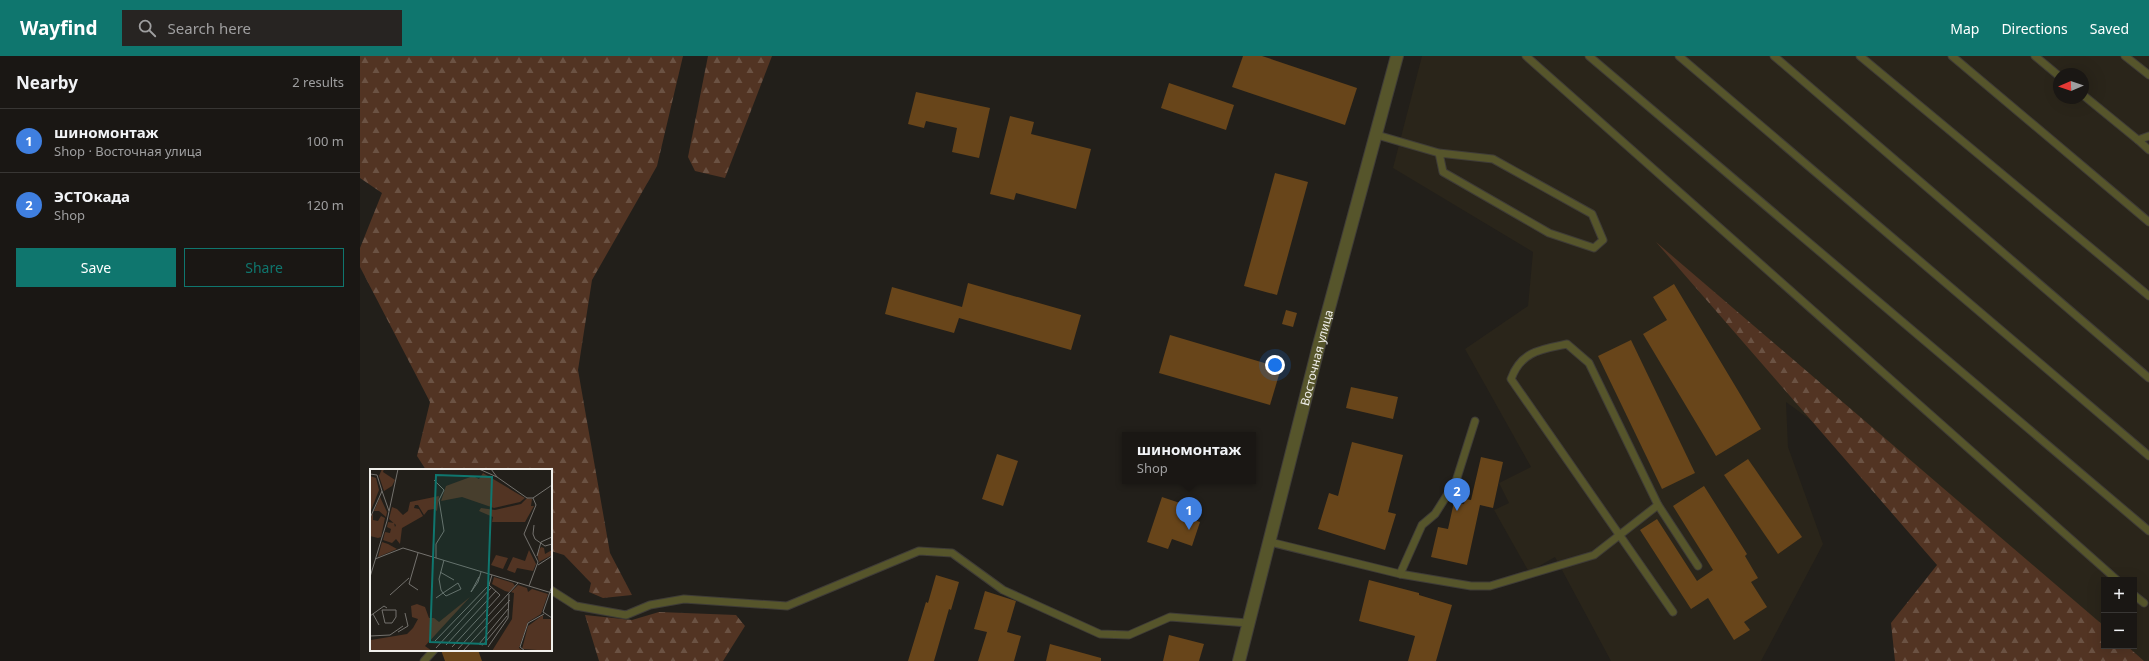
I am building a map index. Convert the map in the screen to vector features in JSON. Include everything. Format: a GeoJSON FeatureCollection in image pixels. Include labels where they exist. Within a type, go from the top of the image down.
{"type":"FeatureCollection","features":[{"type":"Feature","properties":{"kind":"street","name":"Восточная улица"},"geometry":{"type":"LineString","coordinates":[[1239,661],[1319,345],[1377,135],[1397,56]]}},
{"type":"Feature","properties":{"kind":"lane"},"geometry":{"type":"LineString","coordinates":[[1526,56],[2114,577]]}},
{"type":"Feature","properties":{"kind":"lane"},"geometry":{"type":"LineString","coordinates":[[1589,56],[2149,531]]}},
{"type":"Feature","properties":{"kind":"lane"},"geometry":{"type":"LineString","coordinates":[[1679,56],[2149,456]]}},
{"type":"Feature","properties":{"kind":"lane"},"geometry":{"type":"LineString","coordinates":[[1774,56],[2149,378]]}},
{"type":"Feature","properties":{"kind":"lane"},"geometry":{"type":"LineString","coordinates":[[1860,56],[2149,296]]}},
{"type":"Feature","properties":{"kind":"lane"},"geometry":{"type":"LineString","coordinates":[[1952,56],[2149,222]]}},
{"type":"Feature","properties":{"kind":"lane"},"geometry":{"type":"LineString","coordinates":[[2035,56],[2053,71]]}},
{"type":"Feature","properties":{"kind":"lane"},"geometry":{"type":"LineString","coordinates":[[2125,56],[2149,75]]}},
{"type":"Feature","properties":{"kind":"lane"},"geometry":{"type":"LineString","coordinates":[[2089,100],[2149,150]]}},
{"type":"Feature","properties":{"kind":"lane"},"geometry":{"type":"LineString","coordinates":[[1377,135],[1439,154],[1493,159],[1592,214],[1603,240],[1594,248],[1549,233],[1443,172],[1439,154]]}},
{"type":"Feature","properties":{"kind":"lane"},"geometry":{"type":"LineString","coordinates":[[2138,140],[2149,136]]}},
{"type":"Feature","properties":{"kind":"lane"},"geometry":{"type":"LineString","coordinates":[[1673,612],[1511,379],[1515,368],[1534,351],[1567,344],[1589,363],[1658,505],[1698,566]]}},
{"type":"Feature","properties":{"kind":"lane"},"geometry":{"type":"LineString","coordinates":[[1400,574],[1422,525],[1435,514],[1456,481],[1475,421]]}},
{"type":"Feature","properties":{"kind":"lane"},"geometry":{"type":"LineString","coordinates":[[1270,542],[1400,574],[1471,586],[1490,586],[1594,555],[1619,533],[1658,505]]}},
{"type":"Feature","properties":{"kind":"lane"},"geometry":{"type":"LineString","coordinates":[[552,591],[576,606],[626,615],[650,605],[684,599],[787,606],[919,551],[952,553],[1003,590],[1100,634],[1129,635],[1170,616],[1248,623]]}},
{"type":"Feature","properties":{"kind":"lane"},"geometry":{"type":"LineString","coordinates":[[2137,597],[2144,603]]}},
{"type":"Feature","properties":{"kind":"lane"},"geometry":{"type":"LineString","coordinates":[[424,661],[433,651]]}},
{"type":"Feature","properties":{"kind":"shaded area"},"geometry":{"type":"Polygon","coordinates":[[[1422,56],[2149,56],[2149,661],[2139,661],[2122,649],[2137,649],[2137,577],[2101,577],[2101,634],[1786,402],[1788,447],[1823,544],[1761,661],[1611,661],[1555,557],[1529,572],[1494,510],[1509,503],[1499,483],[1531,467],[1465,349],[1528,306],[1533,252],[1393,168],[1422,56]]]}},
{"type":"Feature","properties":{"kind":"green space"},"geometry":{"type":"Polygon","coordinates":[[[360,56],[683,56],[657,166],[592,280],[578,370],[610,553],[632,595],[603,598],[589,592],[591,583],[564,555],[552,551],[552,469],[425,469],[417,456],[430,402],[360,267],[360,248],[382,193],[360,178],[360,56]]]}},
{"type":"Feature","properties":{"kind":"green space"},"geometry":{"type":"Polygon","coordinates":[[[708,56],[772,56],[725,178],[695,171],[688,157],[708,56]]]}},
{"type":"Feature","properties":{"kind":"green space"},"geometry":{"type":"Polygon","coordinates":[[[1656,242],[2101,623],[2101,649],[2130,649],[2144,661],[1895,661],[1891,623],[1937,565],[1656,242]]]}},
{"type":"Feature","properties":{"kind":"green space"},"geometry":{"type":"Polygon","coordinates":[[[659,612],[736,615],[745,626],[723,661],[599,661],[585,615],[632,620],[659,612]]]}},
{"type":"Feature","properties":{"kind":"building"},"geometry":{"type":"Polygon","coordinates":[[[1243,56],[1262,56],[1357,88],[1345,125],[1232,87],[1243,56]]]}},
{"type":"Feature","properties":{"kind":"building"},"geometry":{"type":"Polygon","coordinates":[[[1169,83],[1234,105],[1226,130],[1161,108],[1169,83]]]}},
{"type":"Feature","properties":{"kind":"building"},"geometry":{"type":"Polygon","coordinates":[[[916,92],[990,108],[979,158],[952,152],[957,128],[926,121],[924,128],[908,124],[916,92]]]}},
{"type":"Feature","properties":{"kind":"building"},"geometry":{"type":"Polygon","coordinates":[[[1010,116],[1034,122],[1031,134],[1091,149],[1076,209],[1016,193],[1014,200],[990,194],[1010,116]]]}},
{"type":"Feature","properties":{"kind":"building"},"geometry":{"type":"Polygon","coordinates":[[[1275,173],[1308,182],[1277,295],[1244,286],[1275,173]]]}},
{"type":"Feature","properties":{"kind":"building"},"geometry":{"type":"Polygon","coordinates":[[[968,283],[1081,315],[1071,350],[959,318],[954,333],[885,314],[892,287],[962,307],[968,283]]]}},
{"type":"Feature","properties":{"kind":"building"},"geometry":{"type":"Polygon","coordinates":[[[1674,284],[1761,429],[1716,456],[1643,334],[1667,320],[1653,297],[1674,284]]]}},
{"type":"Feature","properties":{"kind":"building"},"geometry":{"type":"Polygon","coordinates":[[[1286,310],[1297,313],[1293,327],[1282,324],[1286,310]]]}},
{"type":"Feature","properties":{"kind":"building"},"geometry":{"type":"Polygon","coordinates":[[[1170,335],[1281,368],[1270,405],[1159,373],[1170,335]]]}},
{"type":"Feature","properties":{"kind":"building"},"geometry":{"type":"Polygon","coordinates":[[[1631,340],[1695,473],[1662,489],[1598,356],[1631,340]]]}},
{"type":"Feature","properties":{"kind":"building"},"geometry":{"type":"Polygon","coordinates":[[[1351,387],[1398,397],[1393,419],[1346,408],[1351,387]]]}},
{"type":"Feature","properties":{"kind":"building"},"geometry":{"type":"Polygon","coordinates":[[[1352,442],[1403,455],[1388,512],[1396,514],[1385,550],[1318,529],[1329,493],[1338,496],[1352,442]]]}},
{"type":"Feature","properties":{"kind":"building"},"geometry":{"type":"Polygon","coordinates":[[[997,454],[1018,461],[1003,506],[982,499],[997,454]]]}},
{"type":"Feature","properties":{"kind":"building"},"geometry":{"type":"Polygon","coordinates":[[[1481,457],[1503,462],[1493,508],[1480,505],[1467,565],[1431,557],[1438,527],[1448,529],[1454,502],[1464,504],[1465,499],[1471,500],[1481,457]]]}},
{"type":"Feature","properties":{"kind":"building"},"geometry":{"type":"Polygon","coordinates":[[[1748,459],[1802,537],[1778,554],[1724,475],[1748,459]]]}},
{"type":"Feature","properties":{"kind":"building"},"geometry":{"type":"Polygon","coordinates":[[[1704,486],[1747,554],[1745,556],[1758,578],[1751,582],[1767,607],[1744,622],[1750,630],[1734,640],[1708,598],[1691,609],[1640,530],[1657,519],[1697,581],[1713,570],[1673,506],[1704,486]]]}},
{"type":"Feature","properties":{"kind":"building"},"geometry":{"type":"Polygon","coordinates":[[[1162,497],[1183,504],[1179,515],[1200,522],[1192,546],[1172,539],[1168,549],[1147,542],[1162,497]]]}},
{"type":"Feature","properties":{"kind":"building"},"geometry":{"type":"Polygon","coordinates":[[[936,575],[959,582],[951,610],[949,609],[934,661],[908,661],[926,602],[928,603],[936,575]]]}},
{"type":"Feature","properties":{"kind":"building"},"geometry":{"type":"Polygon","coordinates":[[[1369,580],[1419,593],[1419,595],[1452,605],[1436,661],[1408,661],[1415,636],[1359,621],[1369,580]]]}},
{"type":"Feature","properties":{"kind":"building"},"geometry":{"type":"Polygon","coordinates":[[[985,591],[1016,601],[1007,632],[1021,636],[1014,661],[978,661],[987,632],[974,629],[985,591]]]}},
{"type":"Feature","properties":{"kind":"building"},"geometry":{"type":"Polygon","coordinates":[[[1169,635],[1204,644],[1199,661],[1163,661],[1169,635]]]}},
{"type":"Feature","properties":{"kind":"building"},"geometry":{"type":"Polygon","coordinates":[[[1050,644],[1101,658],[1101,661],[1046,661],[1050,644]]]}},
{"type":"Feature","properties":{"kind":"building"},"geometry":{"type":"Polygon","coordinates":[[[441,651],[478,651],[482,661],[445,661],[441,651]]]}},
{"type":"Feature","properties":{"kind":"place","name":"ЭСТОкада"},"geometry":{"type":"Point","coordinates":[1457,511]}},
{"type":"Feature","properties":{"kind":"place","name":"шиномонтаж"},"geometry":{"type":"Point","coordinates":[1189,530]}}]}
